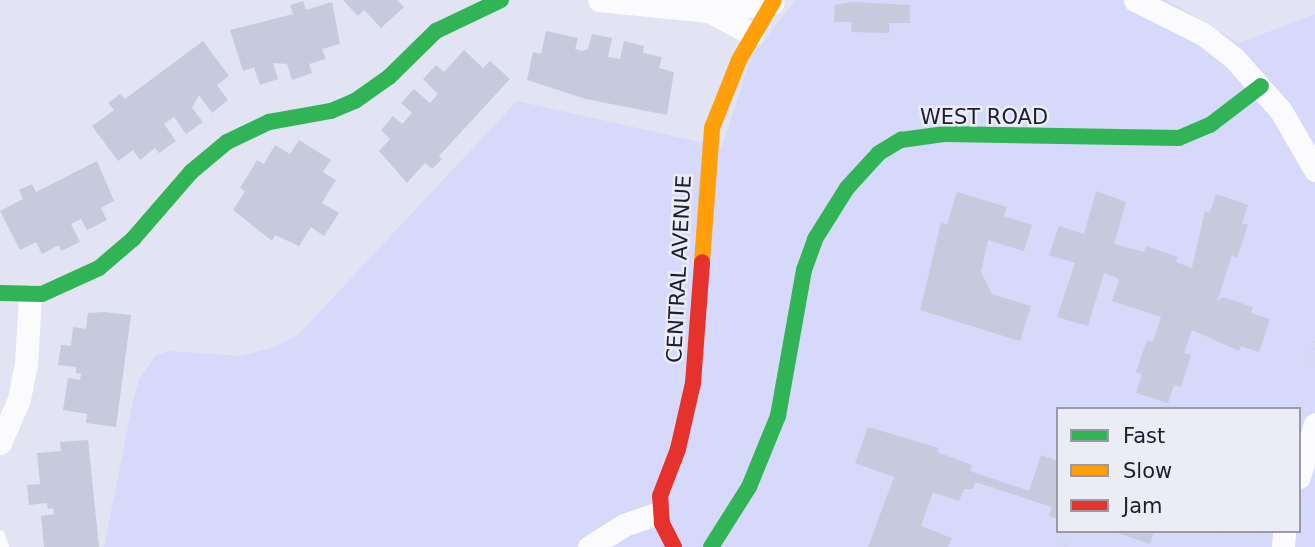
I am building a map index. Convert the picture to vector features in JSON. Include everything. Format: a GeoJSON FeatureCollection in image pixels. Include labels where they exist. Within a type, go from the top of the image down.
{"type":"FeatureCollection","features":[{"type":"Feature","properties":{"kind":"street"},"geometry":{"type":"LineString","coordinates":[[0,293],[30,296],[66,286],[111,260],[191,172],[227,142],[269,122],[331,111],[355,102],[383,82],[436,31],[501,0]]}},
{"type":"Feature","properties":{"kind":"street"},"geometry":{"type":"LineString","coordinates":[[599,0],[709,11],[773,1]]}},
{"type":"Feature","properties":{"kind":"street"},"geometry":{"type":"LineString","coordinates":[[1135,0],[1214,41],[1261,86],[1315,170]]}},
{"type":"Feature","properties":{"kind":"street","name":"CENTRAL AVENUE"},"geometry":{"type":"LineString","coordinates":[[659,513],[660,496],[678,449],[693,383],[712,128],[752,34],[773,1]]}},
{"type":"Feature","properties":{"kind":"street"},"geometry":{"type":"LineString","coordinates":[[709,11],[752,34]]}},
{"type":"Feature","properties":{"kind":"street","name":"WEST ROAD"},"geometry":{"type":"LineString","coordinates":[[710,547],[756,473],[778,416],[800,288],[815,239],[842,195],[879,153],[901,140],[944,134],[1179,138],[1201,131],[1261,86]]}},
{"type":"Feature","properties":{"kind":"street"},"geometry":{"type":"LineString","coordinates":[[0,443],[24,373],[30,296]]}},
{"type":"Feature","properties":{"kind":"street"},"geometry":{"type":"LineString","coordinates":[[1301,470],[1315,424]]}},
{"type":"Feature","properties":{"kind":"street"},"geometry":{"type":"LineString","coordinates":[[589,547],[624,525],[659,513],[674,547]]}},
{"type":"Feature","properties":{"kind":"lane"},"geometry":{"type":"LineString","coordinates":[[0,535],[4,547]]}},
{"type":"Feature","properties":{"kind":"path"},"geometry":{"type":"LineString","coordinates":[[1311,364],[1313,339]]}},
{"type":"Feature","properties":{"kind":"path"},"geometry":{"type":"LineString","coordinates":[[1064,537],[1065,547]]}},
{"type":"Feature","properties":{"kind":"shaded area"},"geometry":{"type":"Polygon","coordinates":[[[796,0],[1167,0],[1239,43],[1315,14],[1315,547],[104,547],[133,401],[140,378],[155,356],[169,351],[240,356],[275,347],[299,334],[517,101],[722,147],[751,57],[796,0]]]}},
{"type":"Feature","properties":{"kind":"building"},"geometry":{"type":"Polygon","coordinates":[[[343,0],[397,0],[404,7],[381,28],[364,10],[358,16],[343,0]]]}},
{"type":"Feature","properties":{"kind":"building"},"geometry":{"type":"Polygon","coordinates":[[[303,1],[306,10],[332,2],[340,44],[322,49],[326,59],[309,64],[312,73],[292,80],[287,64],[273,63],[278,79],[260,85],[254,67],[243,71],[230,30],[293,14],[290,5],[303,1]]]}},
{"type":"Feature","properties":{"kind":"building"},"geometry":{"type":"Polygon","coordinates":[[[852,2],[910,5],[910,23],[889,23],[889,33],[851,32],[852,22],[834,22],[835,5],[852,2]]]}},
{"type":"Feature","properties":{"kind":"building"},"geometry":{"type":"Polygon","coordinates":[[[546,31],[578,38],[575,49],[582,51],[588,49],[592,34],[612,38],[608,57],[620,59],[624,41],[644,46],[643,53],[662,57],[659,68],[674,72],[667,115],[586,99],[527,80],[533,52],[541,54],[546,31]]]}},
{"type":"Feature","properties":{"kind":"building"},"geometry":{"type":"Polygon","coordinates":[[[203,41],[229,76],[217,85],[228,100],[212,113],[199,95],[192,108],[203,122],[186,134],[174,117],[164,124],[176,141],[159,153],[155,148],[140,160],[133,150],[118,161],[92,126],[114,110],[108,103],[120,94],[125,99],[203,41]]]}},
{"type":"Feature","properties":{"kind":"building"},"geometry":{"type":"Polygon","coordinates":[[[464,50],[483,68],[490,61],[510,79],[439,156],[442,159],[432,169],[425,163],[407,183],[379,151],[390,139],[381,130],[393,116],[402,124],[412,113],[401,103],[414,89],[430,103],[438,94],[423,79],[436,65],[444,72],[464,50]]]}},
{"type":"Feature","properties":{"kind":"building"},"geometry":{"type":"Polygon","coordinates":[[[299,140],[331,160],[323,172],[336,180],[322,203],[339,213],[324,236],[311,227],[299,246],[275,235],[272,241],[233,210],[245,191],[240,188],[257,160],[264,164],[275,145],[290,154],[299,140]]]}},
{"type":"Feature","properties":{"kind":"building"},"geometry":{"type":"Polygon","coordinates":[[[97,161],[114,201],[101,208],[107,220],[87,230],[81,219],[71,224],[80,242],[61,251],[59,245],[42,254],[36,242],[20,250],[0,211],[23,199],[19,190],[32,184],[36,192],[97,161]]]}},
{"type":"Feature","properties":{"kind":"building"},"geometry":{"type":"Polygon","coordinates":[[[1096,191],[1126,202],[1114,244],[1144,252],[1146,246],[1178,257],[1176,262],[1192,268],[1205,211],[1210,213],[1216,194],[1248,205],[1242,223],[1248,225],[1237,258],[1232,255],[1217,302],[1222,297],[1253,307],[1251,313],[1270,319],[1259,352],[1241,346],[1239,351],[1192,330],[1184,353],[1191,355],[1181,387],[1174,385],[1168,403],[1136,393],[1142,374],[1136,372],[1147,340],[1153,342],[1161,317],[1112,301],[1119,280],[1104,273],[1088,326],[1057,317],[1075,263],[1049,255],[1059,226],[1084,234],[1096,191]]]}},
{"type":"Feature","properties":{"kind":"building"},"geometry":{"type":"Polygon","coordinates":[[[957,192],[1007,207],[1004,216],[1032,225],[1024,251],[988,240],[981,272],[992,294],[1031,306],[1020,341],[920,310],[941,223],[947,224],[957,192]]]}},
{"type":"Feature","properties":{"kind":"building"},"geometry":{"type":"Polygon","coordinates":[[[88,313],[131,315],[116,427],[86,423],[87,414],[63,410],[68,378],[80,380],[81,374],[76,373],[76,367],[58,365],[61,345],[71,346],[73,327],[86,329],[88,313]]]}},
{"type":"Feature","properties":{"kind":"building"},"geometry":{"type":"Polygon","coordinates":[[[868,427],[939,448],[937,452],[972,465],[970,471],[1029,491],[1041,455],[1056,460],[1056,518],[1049,516],[1052,507],[975,482],[973,489],[964,489],[959,501],[933,492],[921,526],[952,538],[948,547],[868,547],[894,477],[855,463],[868,427]]]}},
{"type":"Feature","properties":{"kind":"building"},"geometry":{"type":"Polygon","coordinates":[[[88,440],[99,547],[44,547],[41,516],[54,514],[53,508],[48,509],[47,503],[29,505],[27,485],[40,484],[37,453],[61,451],[60,442],[88,440]]]}},
{"type":"Feature","properties":{"kind":"building"},"geometry":{"type":"Polygon","coordinates":[[[1119,533],[1153,533],[1150,544],[1119,533]]]}},
{"type":"Feature","properties":{"kind":"traffic: fast"},"geometry":{"type":"LineString","coordinates":[[0,293],[42,294],[99,268],[133,239],[191,172],[227,142],[269,122],[331,111],[355,101],[389,77],[436,31],[501,0]]}},
{"type":"Feature","properties":{"kind":"traffic: fast"},"geometry":{"type":"LineString","coordinates":[[711,547],[749,487],[778,416],[804,270],[815,239],[847,188],[879,153],[901,140],[944,134],[1179,138],[1210,125],[1261,86]]}},
{"type":"Feature","properties":{"kind":"traffic: slow"},"geometry":{"type":"LineString","coordinates":[[702,262],[712,128],[739,60],[774,0]]}},
{"type":"Feature","properties":{"kind":"traffic: jam"},"geometry":{"type":"LineString","coordinates":[[674,547],[662,523],[660,496],[678,449],[693,383],[702,262]]}}]}
